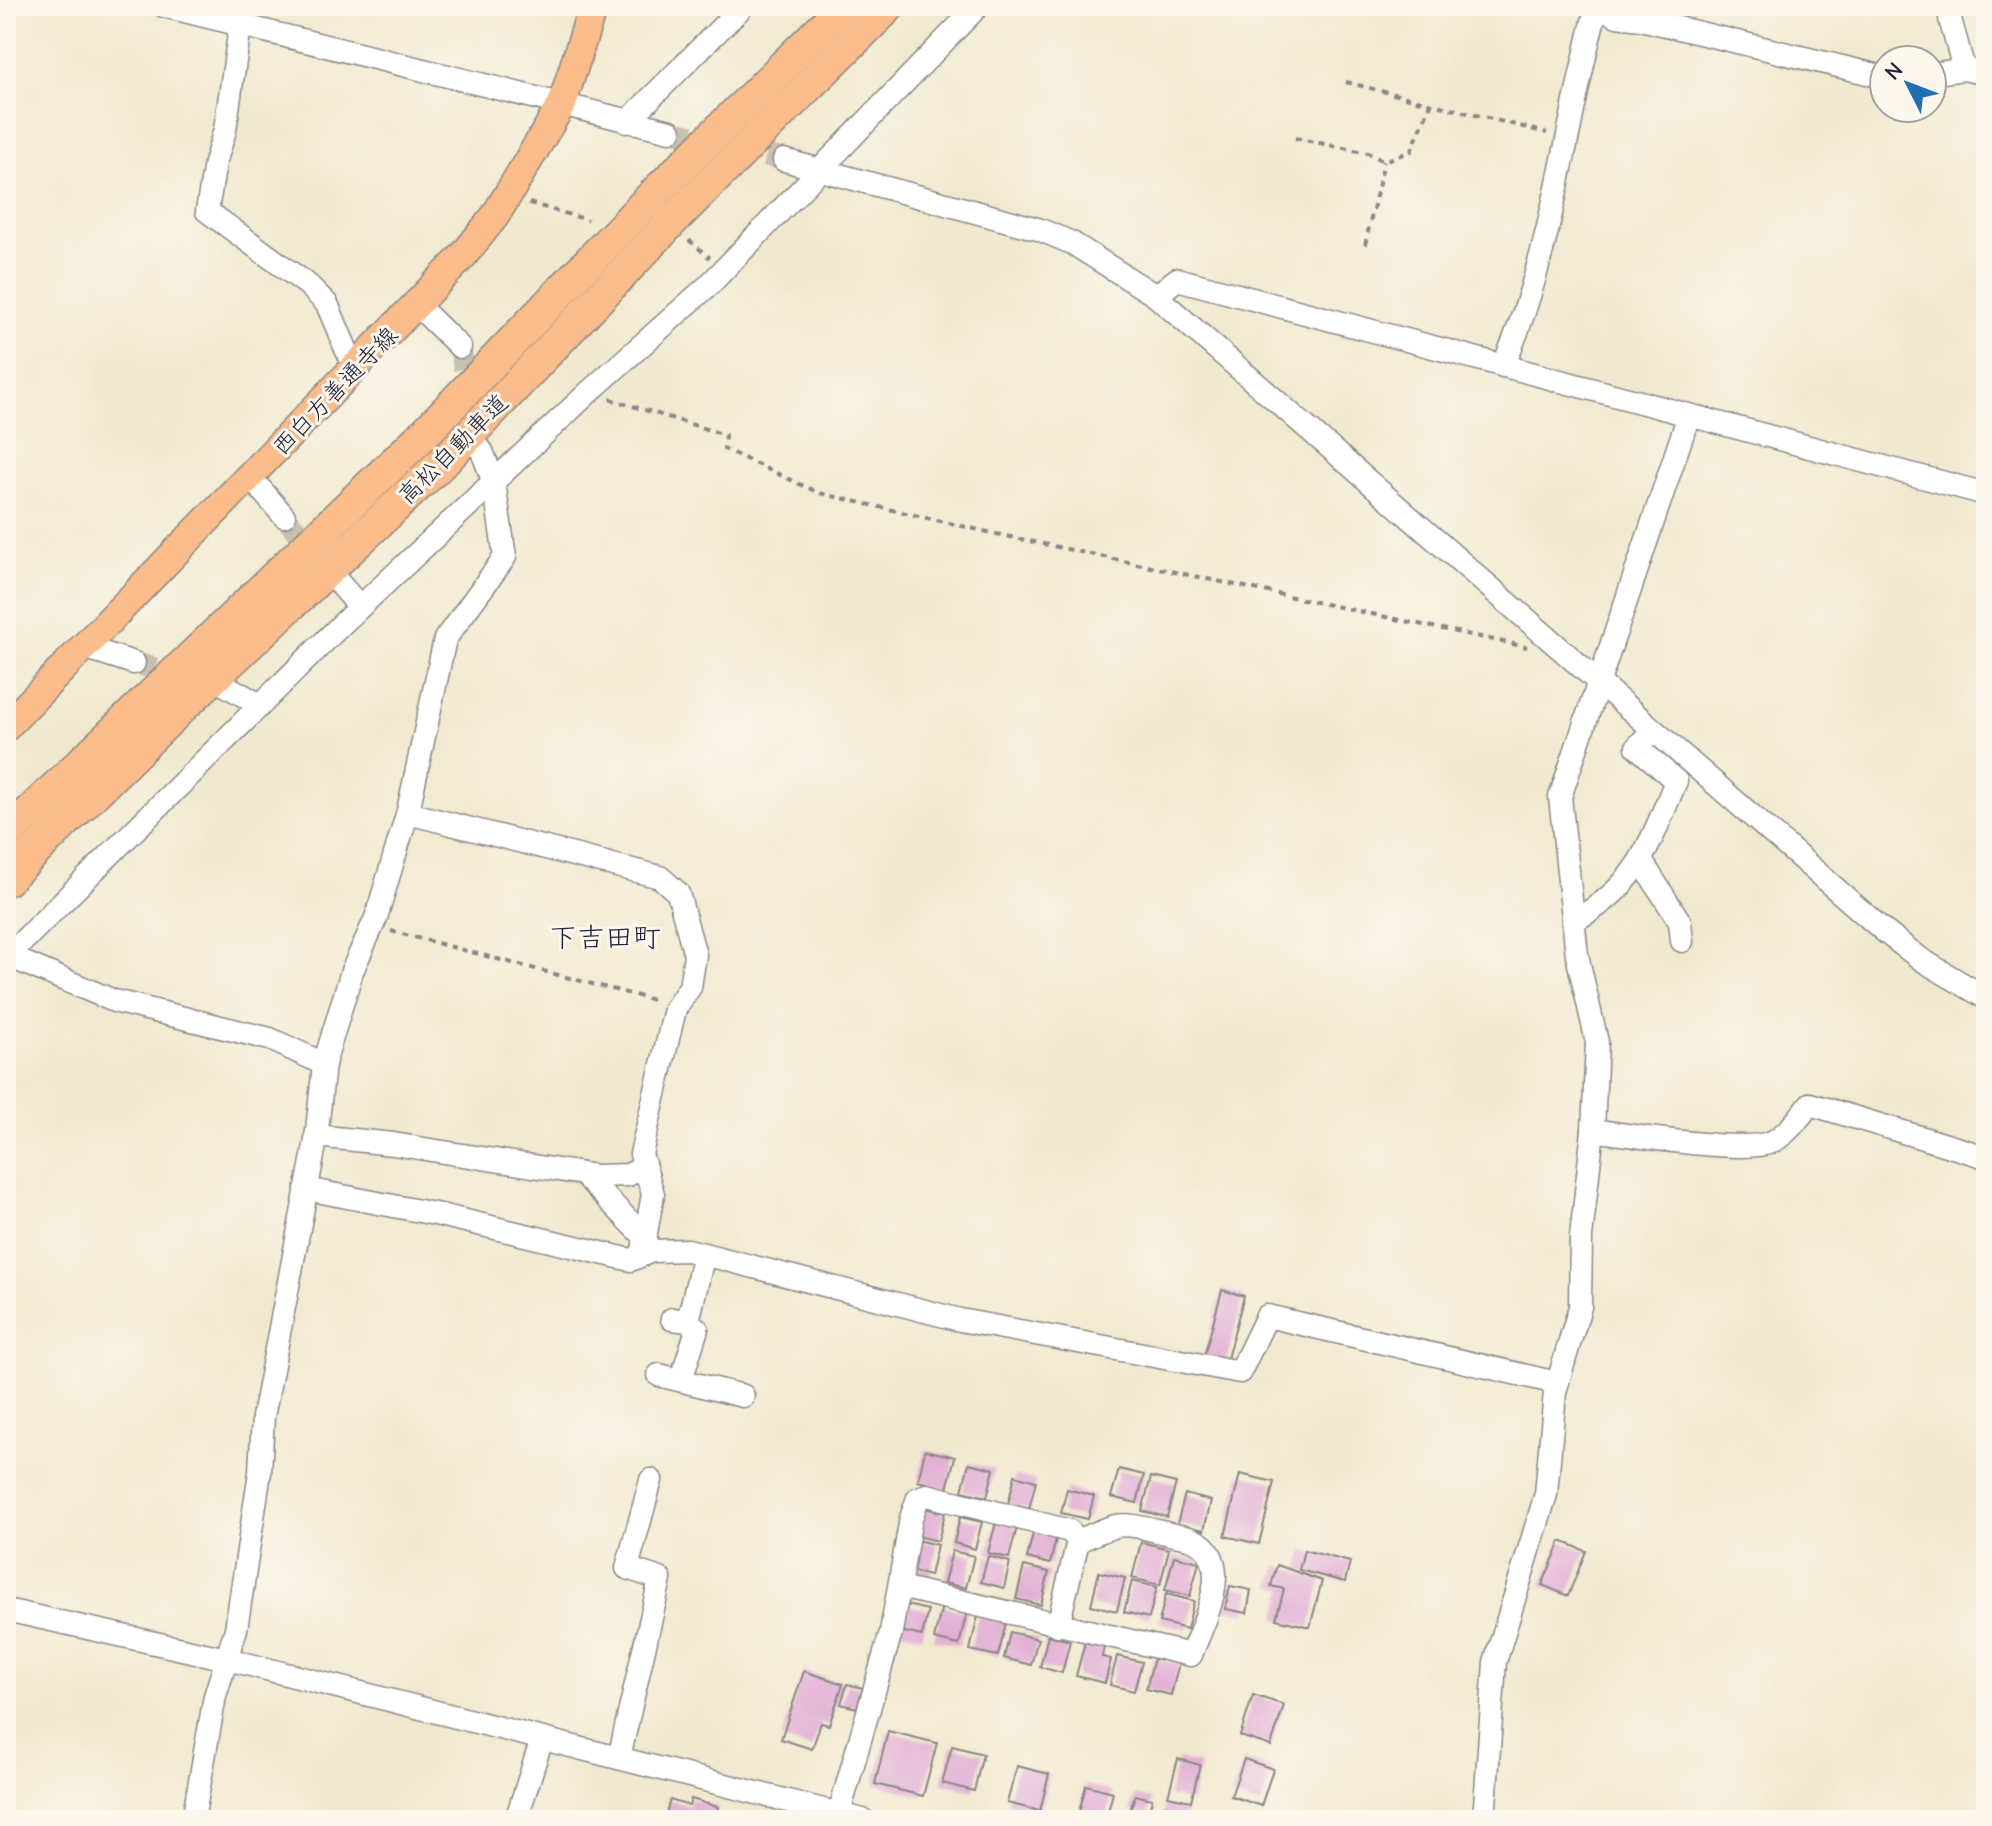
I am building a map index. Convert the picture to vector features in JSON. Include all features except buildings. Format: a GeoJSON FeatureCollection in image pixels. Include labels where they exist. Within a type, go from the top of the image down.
{"type":"FeatureCollection","features":[{"type":"Feature","properties":{"kind":"highway","name":"高松自動車道"},"geometry":{"type":"LineString","coordinates":[[6,835],[425,433],[653,195],[844,6]]}},
{"type":"Feature","properties":{"kind":"highway","name":"高松自動車道"},"geometry":{"type":"LineString","coordinates":[[6,880],[182,707],[447,458],[674,219],[889,6]]}},
{"type":"Feature","properties":{"kind":"main road","name":"西白方善通寺線"},"geometry":{"type":"LineString","coordinates":[[6,727],[418,306],[470,247],[507,196],[562,104],[593,6]]}},
{"type":"Feature","properties":{"kind":"street"},"geometry":{"type":"LineString","coordinates":[[164,6],[240,16],[387,61],[670,131]]}},
{"type":"Feature","properties":{"kind":"street"},"geometry":{"type":"LineString","coordinates":[[627,122],[743,6]]}},
{"type":"Feature","properties":{"kind":"street"},"geometry":{"type":"LineString","coordinates":[[324,1064],[270,1039],[114,1001],[7,956],[360,607],[723,270],[978,6]]}},
{"type":"Feature","properties":{"kind":"street"},"geometry":{"type":"LineString","coordinates":[[1503,366],[1538,264],[1597,6],[1617,16],[1641,19],[1868,73]]}},
{"type":"Feature","properties":{"kind":"street"},"geometry":{"type":"LineString","coordinates":[[1948,73],[1975,72],[1950,19],[1953,6]]}},
{"type":"Feature","properties":{"kind":"street"},"geometry":{"type":"LineString","coordinates":[[240,16],[225,130],[215,163],[207,211],[308,285],[327,304],[355,370]]}},
{"type":"Feature","properties":{"kind":"street"},"geometry":{"type":"LineString","coordinates":[[784,160],[1038,229],[1072,243],[1156,296],[1884,931],[1986,998]]}},
{"type":"Feature","properties":{"kind":"street"},"geometry":{"type":"LineString","coordinates":[[1156,296],[1177,279],[1688,418],[1986,494]]}},
{"type":"Feature","properties":{"kind":"street"},"geometry":{"type":"LineString","coordinates":[[418,306],[460,347]]}},
{"type":"Feature","properties":{"kind":"street"},"geometry":{"type":"LineString","coordinates":[[1484,1820],[1495,1662],[1546,1494],[1557,1383],[1580,1307],[1581,1237],[1593,1130],[1597,1042],[1577,955],[1560,797],[1688,418]]}},
{"type":"Feature","properties":{"kind":"street"},"geometry":{"type":"LineString","coordinates":[[193,1820],[215,1696],[227,1659],[243,1585],[260,1472],[263,1417],[316,1136],[324,1064],[352,971],[373,926],[408,813],[445,639],[505,557],[494,483],[482,451]]}},
{"type":"Feature","properties":{"kind":"street"},"geometry":{"type":"LineString","coordinates":[[250,477],[284,516]]}},
{"type":"Feature","properties":{"kind":"street"},"geometry":{"type":"LineString","coordinates":[[333,576],[360,607]]}},
{"type":"Feature","properties":{"kind":"street"},"geometry":{"type":"LineString","coordinates":[[84,647],[134,663]]}},
{"type":"Feature","properties":{"kind":"street"},"geometry":{"type":"LineString","coordinates":[[225,685],[260,705]]}},
{"type":"Feature","properties":{"kind":"street"},"geometry":{"type":"LineString","coordinates":[[1573,921],[1620,888],[1642,862],[1676,781],[1637,747],[1652,731]]}},
{"type":"Feature","properties":{"kind":"street"},"geometry":{"type":"LineString","coordinates":[[306,1189],[440,1215],[631,1260],[644,1247],[653,1194],[641,1154],[677,1006],[690,987],[695,955],[683,905],[670,882],[408,813]]}},
{"type":"Feature","properties":{"kind":"street"},"geometry":{"type":"LineString","coordinates":[[1642,862],[1680,922],[1682,941]]}},
{"type":"Feature","properties":{"kind":"street"},"geometry":{"type":"LineString","coordinates":[[1593,1130],[1692,1142],[1768,1143],[1810,1104],[1986,1157]]}},
{"type":"Feature","properties":{"kind":"street"},"geometry":{"type":"LineString","coordinates":[[316,1136],[393,1144],[584,1175],[628,1175],[644,1167]]}},
{"type":"Feature","properties":{"kind":"street"},"geometry":{"type":"LineString","coordinates":[[584,1175],[644,1247],[704,1254],[960,1320],[1240,1372],[1267,1316],[1557,1383]]}},
{"type":"Feature","properties":{"kind":"street"},"geometry":{"type":"LineString","coordinates":[[704,1254],[680,1320],[697,1329],[670,1378],[743,1396]]}},
{"type":"Feature","properties":{"kind":"street"},"geometry":{"type":"LineString","coordinates":[[619,1758],[660,1579],[627,1568],[651,1480]]}},
{"type":"Feature","properties":{"kind":"street"},"geometry":{"type":"LineString","coordinates":[[837,1817],[891,1632],[911,1518],[918,1498],[927,1495],[1070,1531],[1078,1541]]}},
{"type":"Feature","properties":{"kind":"street"},"geometry":{"type":"LineString","coordinates":[[900,1587],[1191,1655],[1211,1603],[1213,1561],[1196,1541],[1120,1522],[1078,1541]]}},
{"type":"Feature","properties":{"kind":"street"},"geometry":{"type":"LineString","coordinates":[[1058,1625],[1078,1541]]}},
{"type":"Feature","properties":{"kind":"street"},"geometry":{"type":"LineString","coordinates":[[6,1610],[227,1659],[619,1758],[837,1817],[863,1820]]}},
{"type":"Feature","properties":{"kind":"street"},"geometry":{"type":"LineString","coordinates":[[516,1820],[542,1739]]}},
{"type":"Feature","properties":{"kind":"path"},"geometry":{"type":"LineString","coordinates":[[1346,82],[1565,137]]}},
{"type":"Feature","properties":{"kind":"path"},"geometry":{"type":"LineString","coordinates":[[1295,138],[1368,153],[1384,161],[1411,151],[1431,104]]}},
{"type":"Feature","properties":{"kind":"path"},"geometry":{"type":"LineString","coordinates":[[1365,245],[1384,161]]}},
{"type":"Feature","properties":{"kind":"path"},"geometry":{"type":"LineString","coordinates":[[507,196],[588,220]]}},
{"type":"Feature","properties":{"kind":"path"},"geometry":{"type":"LineString","coordinates":[[687,239],[723,270]]}},
{"type":"Feature","properties":{"kind":"path"},"geometry":{"type":"LineString","coordinates":[[589,392],[725,435],[724,449],[819,493],[1536,649]]}},
{"type":"Feature","properties":{"kind":"path"},"geometry":{"type":"LineString","coordinates":[[373,926],[677,1006]]}},
{"type":"Feature","properties":{"kind":"tunnel"},"geometry":{"type":"LineString","coordinates":[[670,131],[784,160]]}},
{"type":"Feature","properties":{"kind":"tunnel"},"geometry":{"type":"LineString","coordinates":[[460,347],[470,397]]}},
{"type":"Feature","properties":{"kind":"tunnel"},"geometry":{"type":"LineString","coordinates":[[284,516],[316,555]]}},
{"type":"Feature","properties":{"kind":"tunnel"},"geometry":{"type":"LineString","coordinates":[[134,663],[183,675]]}},
{"type":"Feature","properties":{"kind":"district","name":"下吉田町"},"geometry":{"type":"Point","coordinates":[605,938]}}]}
